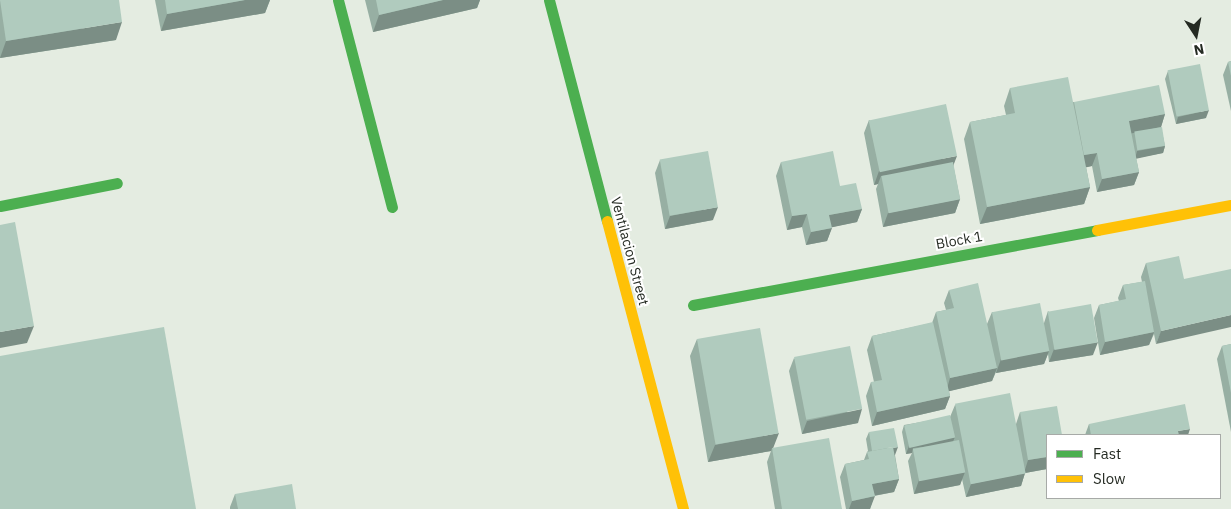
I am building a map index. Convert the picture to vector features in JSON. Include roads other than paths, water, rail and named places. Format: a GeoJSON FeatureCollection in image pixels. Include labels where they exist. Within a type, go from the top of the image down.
{"type":"FeatureCollection","features":[{"type":"Feature","properties":{"kind":"street"},"geometry":{"type":"LineString","coordinates":[[338,0],[392,207]]}},
{"type":"Feature","properties":{"kind":"street","name":"Ventilacion Street"},"geometry":{"type":"LineString","coordinates":[[549,0],[683,509]]}},
{"type":"Feature","properties":{"kind":"street"},"geometry":{"type":"LineString","coordinates":[[0,206],[117,183]]}},
{"type":"Feature","properties":{"kind":"street","name":"Block 1"},"geometry":{"type":"LineString","coordinates":[[692,304],[1231,205]]}}]}
